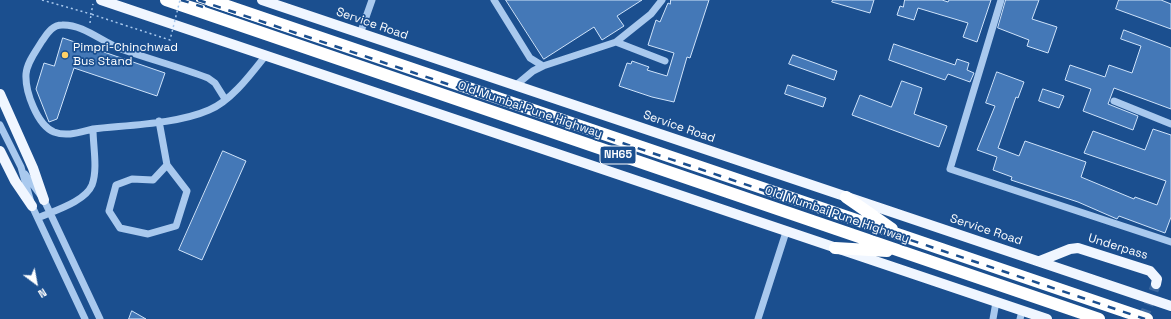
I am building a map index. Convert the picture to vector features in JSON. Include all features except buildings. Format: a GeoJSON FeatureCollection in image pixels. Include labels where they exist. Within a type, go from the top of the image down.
{"type":"FeatureCollection","features":[{"type":"Feature","properties":{"kind":"highway","name":"Old Mumbai Pune Highway"},"geometry":{"type":"LineString","coordinates":[[166,0],[1099,319]]}},
{"type":"Feature","properties":{"kind":"highway","name":"Old Mumbai Pune Highway"},"geometry":{"type":"LineString","coordinates":[[210,0],[905,238],[1147,319]]}},
{"type":"Feature","properties":{"kind":"highway"},"geometry":{"type":"LineString","coordinates":[[846,197],[905,238]]}},
{"type":"Feature","properties":{"kind":"highway"},"geometry":{"type":"LineString","coordinates":[[835,248],[902,252]]}},
{"type":"Feature","properties":{"kind":"main road"},"geometry":{"type":"LineString","coordinates":[[101,0],[996,302],[1021,315],[1047,319]]}},
{"type":"Feature","properties":{"kind":"main road","name":"Service Road"},"geometry":{"type":"LineString","coordinates":[[262,0],[1171,306]]}},
{"type":"Feature","properties":{"kind":"main road"},"geometry":{"type":"LineString","coordinates":[[285,0],[309,17]]}},
{"type":"Feature","properties":{"kind":"main road"},"geometry":{"type":"LineString","coordinates":[[0,94],[33,168],[44,200]]}},
{"type":"Feature","properties":{"kind":"main road"},"geometry":{"type":"LineString","coordinates":[[0,151],[16,181],[32,206]]}},
{"type":"Feature","properties":{"kind":"main road","name":"Underpass"},"geometry":{"type":"LineString","coordinates":[[1040,261],[1070,249],[1078,248],[1150,271],[1156,279],[1156,284]]}},
{"type":"Feature","properties":{"kind":"street"},"geometry":{"type":"LineString","coordinates":[[360,34],[372,0]]}},
{"type":"Feature","properties":{"kind":"street"},"geometry":{"type":"LineString","coordinates":[[494,0],[530,58],[543,66]]}},
{"type":"Feature","properties":{"kind":"street"},"geometry":{"type":"LineString","coordinates":[[515,86],[533,71],[543,66],[616,42],[652,14],[662,0]]}},
{"type":"Feature","properties":{"kind":"street"},"geometry":{"type":"LineString","coordinates":[[1001,0],[950,169],[1171,242]]}},
{"type":"Feature","properties":{"kind":"street"},"geometry":{"type":"LineString","coordinates":[[225,99],[215,83],[208,78],[119,48],[72,26],[60,25],[51,28],[31,59],[26,73],[27,89],[35,110],[45,126],[54,132],[69,134],[93,129],[189,117],[210,110],[225,99],[248,78],[266,55]]}},
{"type":"Feature","properties":{"kind":"street"},"geometry":{"type":"LineString","coordinates":[[616,42],[665,62]]}},
{"type":"Feature","properties":{"kind":"street"},"geometry":{"type":"LineString","coordinates":[[1114,101],[1171,124]]}},
{"type":"Feature","properties":{"kind":"street"},"geometry":{"type":"LineString","coordinates":[[159,121],[167,165],[186,191],[176,226],[148,234],[120,228],[109,211],[116,185],[132,179],[154,180],[167,165]]}},
{"type":"Feature","properties":{"kind":"street"},"geometry":{"type":"LineString","coordinates":[[0,125],[21,167],[44,200],[100,319]]}},
{"type":"Feature","properties":{"kind":"street"},"geometry":{"type":"LineString","coordinates":[[38,218],[70,205],[86,194],[92,185],[94,170],[93,129]]}},
{"type":"Feature","properties":{"kind":"street"},"geometry":{"type":"LineString","coordinates":[[21,167],[32,206],[85,319]]}},
{"type":"Feature","properties":{"kind":"street"},"geometry":{"type":"LineString","coordinates":[[758,319],[786,232]]}},
{"type":"Feature","properties":{"kind":"street"},"geometry":{"type":"LineString","coordinates":[[994,319],[996,302]]}},
{"type":"Feature","properties":{"kind":"path"},"geometry":{"type":"LineString","coordinates":[[42,0],[91,14],[170,40],[180,0]]}},
{"type":"Feature","properties":{"kind":"path"},"geometry":{"type":"LineString","coordinates":[[88,33],[94,0]]}},
{"type":"Feature","properties":{"kind":"tunnel"},"geometry":{"type":"LineString","coordinates":[[1143,319],[1156,284]]}},
{"type":"Feature","properties":{"kind":"railway"},"geometry":{"type":"LineString","coordinates":[[181,0],[203,7]]}},
{"type":"Feature","properties":{"kind":"railway"},"geometry":{"type":"LineString","coordinates":[[198,0],[1145,319]]}},
{"type":"Feature","properties":{"kind":"place","name":"Pimpri-Chinchwad Bus Stand"},"geometry":{"type":"Point","coordinates":[65,55]}}]}
